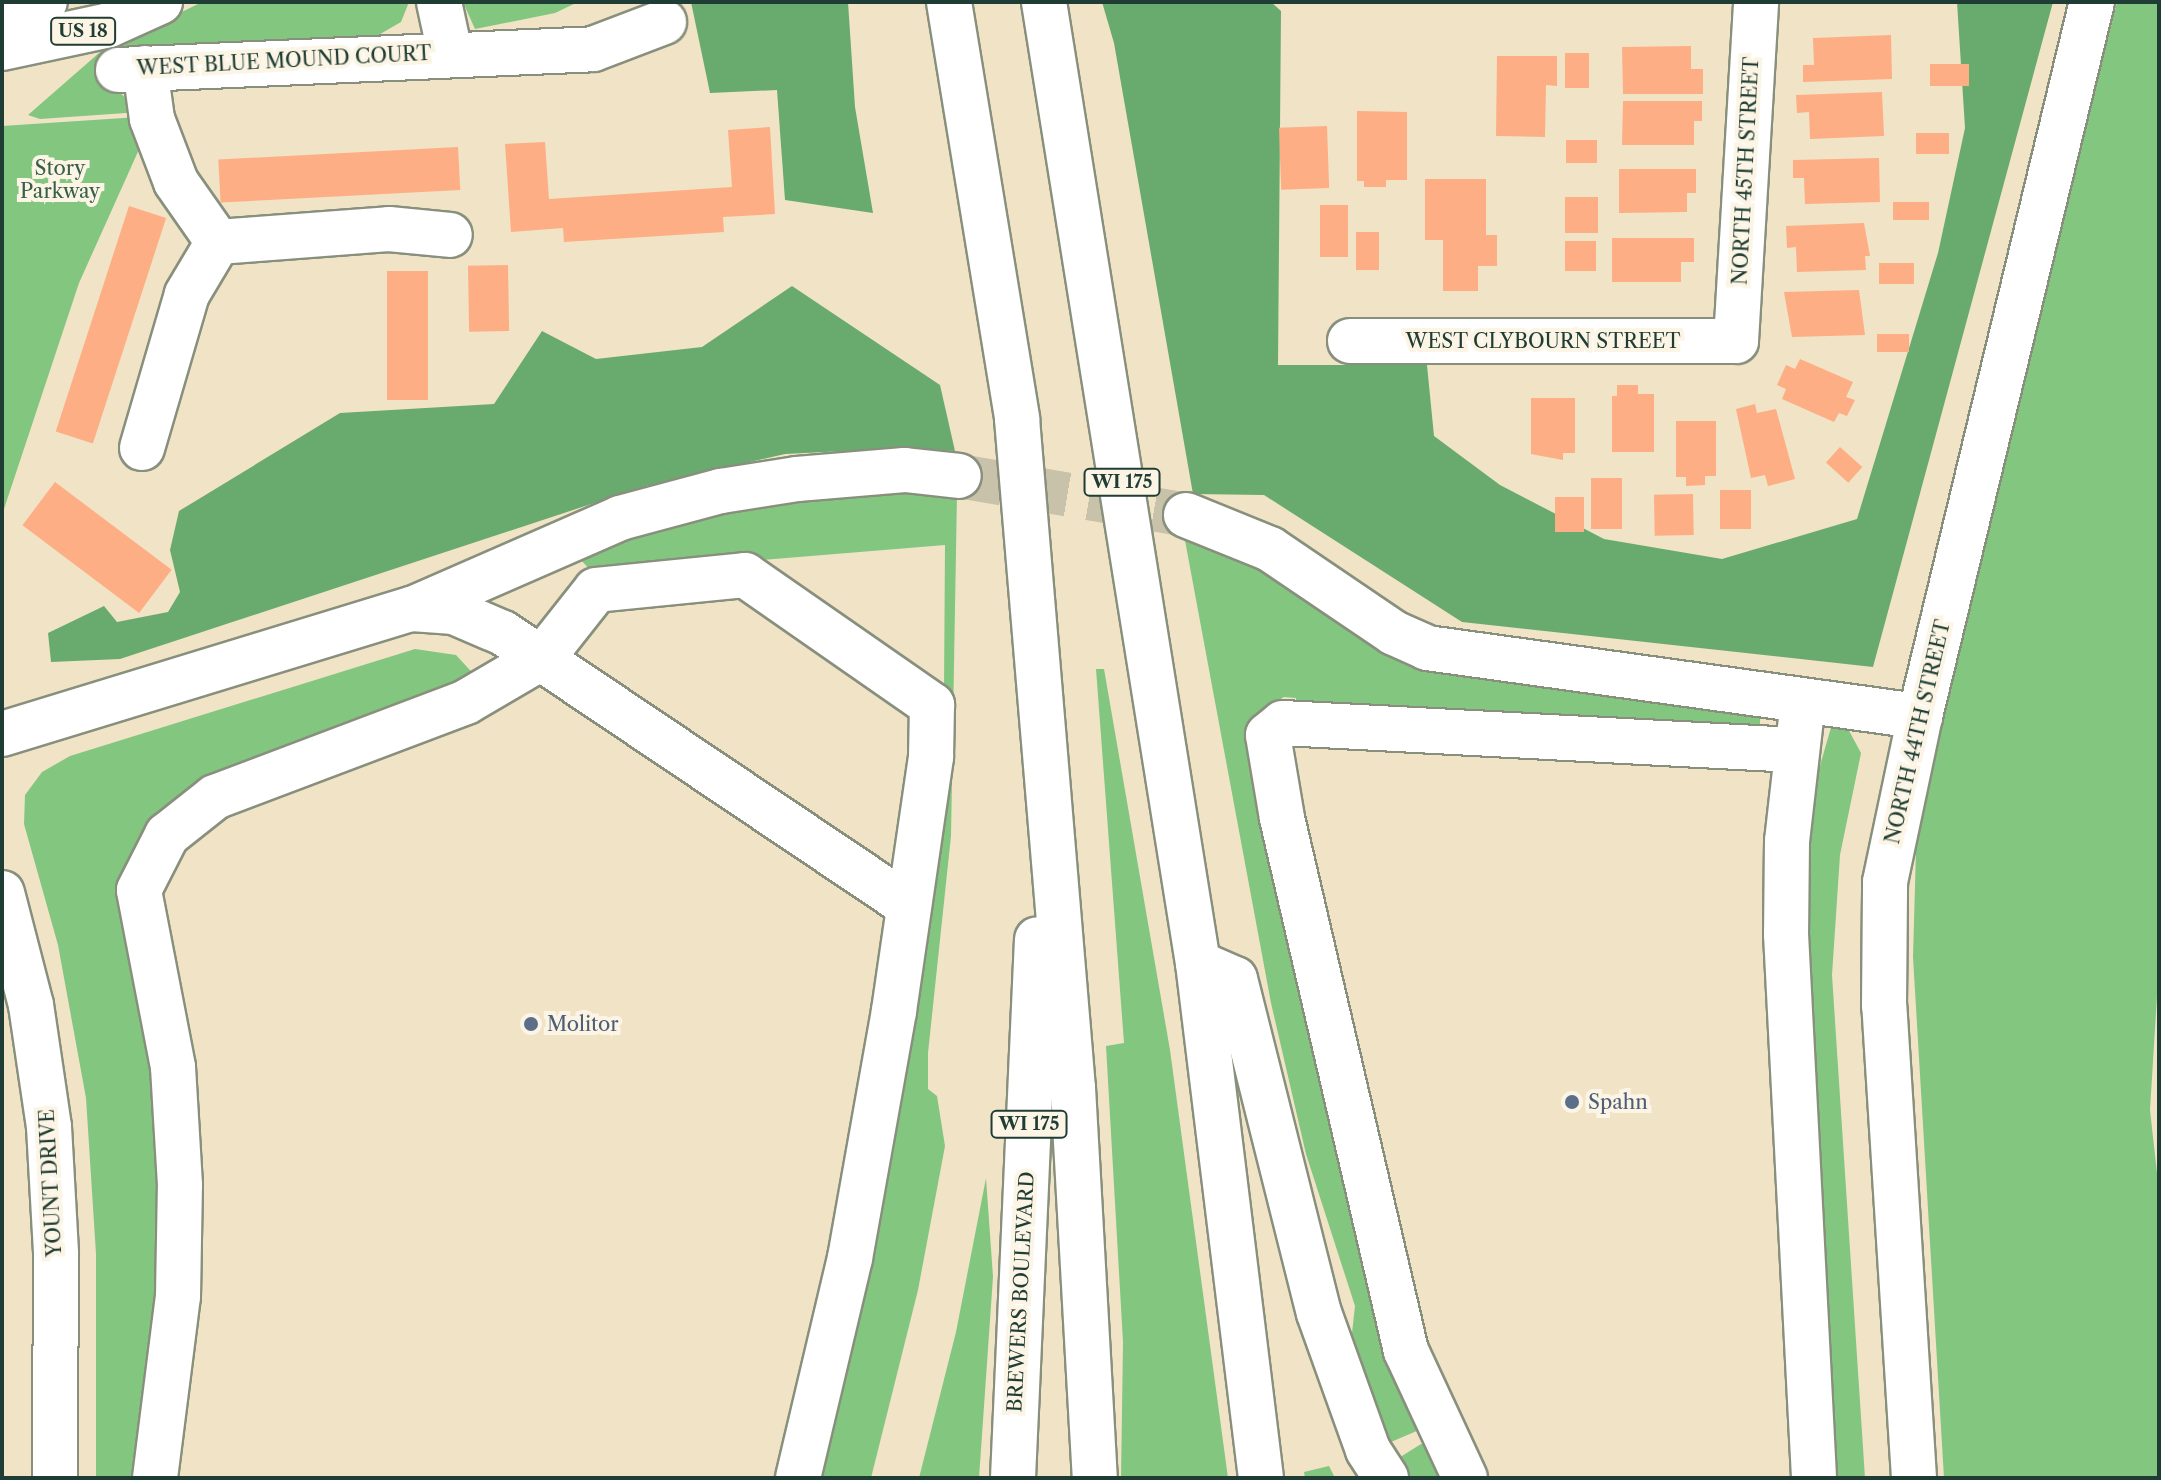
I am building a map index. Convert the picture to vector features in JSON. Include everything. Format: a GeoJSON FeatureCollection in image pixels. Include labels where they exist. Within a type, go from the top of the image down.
{"type":"FeatureCollection","features":[{"type":"Feature","properties":{"kind":"main road","name":"US 18"},"geometry":{"type":"LineString","coordinates":[[2,28],[45,2]]}},
{"type":"Feature","properties":{"kind":"main road","name":"US 18"},"geometry":{"type":"LineString","coordinates":[[2,48],[109,25],[160,2]]}},
{"type":"Feature","properties":{"kind":"main road","name":"WEST BLUE MOUND COURT"},"geometry":{"type":"LineString","coordinates":[[439,2],[450,53]]}},
{"type":"Feature","properties":{"kind":"main road"},"geometry":{"type":"LineString","coordinates":[[934,2],[962,87]]}},
{"type":"Feature","properties":{"kind":"main road","name":"WI 175"},"geometry":{"type":"LineString","coordinates":[[949,2],[1017,419],[1045,769]]}},
{"type":"Feature","properties":{"kind":"main road","name":"WI 175"},"geometry":{"type":"LineString","coordinates":[[1044,2],[1198,963],[1261,1478]]}},
{"type":"Feature","properties":{"kind":"main road","name":"NORTH 45TH STREET"},"geometry":{"type":"LineString","coordinates":[[1736,341],[1756,2]]}},
{"type":"Feature","properties":{"kind":"main road","name":"NORTH 44TH STREET"},"geometry":{"type":"LineString","coordinates":[[1914,1478],[1882,948],[1885,882],[1920,716],[2092,2]]}},
{"type":"Feature","properties":{"kind":"main road","name":"WEST BLUE MOUND COURT"},"geometry":{"type":"LineString","coordinates":[[218,242],[176,182],[132,69],[593,49],[664,22]]}},
{"type":"Feature","properties":{"kind":"main road"},"geometry":{"type":"LineString","coordinates":[[142,448],[187,294],[218,242],[389,229],[450,235]]}},
{"type":"Feature","properties":{"kind":"main road","name":"WEST CLYBOURN STREET"},"geometry":{"type":"LineString","coordinates":[[1350,341],[1736,341]]}},
{"type":"Feature","properties":{"kind":"main road"},"geometry":{"type":"LineString","coordinates":[[2,734],[412,609],[572,535],[721,491],[861,472],[959,476]]}},
{"type":"Feature","properties":{"kind":"main road"},"geometry":{"type":"LineString","coordinates":[[1186,515],[1270,549],[1394,633],[1427,648],[1920,716]]}},
{"type":"Feature","properties":{"kind":"main road"},"geometry":{"type":"LineString","coordinates":[[155,1478],[178,1296],[180,1185],[173,1067],[139,890],[167,835],[215,797],[466,702],[543,657],[596,590],[745,575],[932,705],[931,757],[909,906],[850,1258],[798,1478]]}},
{"type":"Feature","properties":{"kind":"main road"},"geometry":{"type":"LineString","coordinates":[[412,609],[454,612],[543,657],[909,906]]}},
{"type":"Feature","properties":{"kind":"main road"},"geometry":{"type":"LineString","coordinates":[[1803,701],[1787,841],[1787,1010],[1814,1478]]}},
{"type":"Feature","properties":{"kind":"main road"},"geometry":{"type":"LineString","coordinates":[[1465,1478],[1406,1351],[1282,818],[1268,735],[1283,723],[1795,750]]}},
{"type":"Feature","properties":{"kind":"main road"},"geometry":{"type":"LineString","coordinates":[[1045,769],[1073,1088],[1095,1478]]}},
{"type":"Feature","properties":{"kind":"main road","name":"BREWERS BOULEVARD"},"geometry":{"type":"LineString","coordinates":[[1013,1478],[1045,769]]}},
{"type":"Feature","properties":{"kind":"main road","name":"YOUNT DRIVE"},"geometry":{"type":"LineString","coordinates":[[2,893],[31,1005],[49,1127],[56,1254],[55,1478]]}},
{"type":"Feature","properties":{"kind":"main road"},"geometry":{"type":"LineString","coordinates":[[1198,963],[1235,979],[1319,1313],[1368,1450],[1386,1478]]}},
{"type":"Feature","properties":{"kind":"green space"},"geometry":{"type":"Polygon","coordinates":[[[202,2],[409,2],[401,22],[375,37],[110,83],[140,112],[40,119],[28,115],[99,53],[202,2]]]}},
{"type":"Feature","properties":{"kind":"green space"},"geometry":{"type":"Polygon","coordinates":[[[463,2],[578,2],[555,13],[475,29],[463,2]]]}},
{"type":"Feature","properties":{"kind":"green space"},"geometry":{"type":"Polygon","coordinates":[[[691,2],[848,2],[855,107],[873,213],[785,200],[777,90],[710,93],[691,2]]]}},
{"type":"Feature","properties":{"kind":"green space"},"geometry":{"type":"Polygon","coordinates":[[[1102,2],[1271,2],[1281,11],[1278,365],[1427,365],[1434,436],[1500,485],[1604,539],[1722,559],[1857,519],[1938,253],[1965,128],[1957,2],[2053,2],[1873,667],[1462,622],[1264,495],[1193,494],[1114,43],[1102,2]]]}},
{"type":"Feature","properties":{"kind":"green space"},"geometry":{"type":"Polygon","coordinates":[[[2117,2],[2159,2],[2159,964],[2150,1110],[2159,1191],[2159,1478],[1944,1478],[1913,957],[1916,851],[1938,726],[2117,2]]]}},
{"type":"Feature","properties":{"kind":"green space","name":"Story Parkway"},"geometry":{"type":"Polygon","coordinates":[[[154,116],[79,283],[2,515],[2,126],[154,116]]]}},
{"type":"Feature","properties":{"kind":"green space"},"geometry":{"type":"Polygon","coordinates":[[[792,286],[940,385],[955,451],[905,448],[785,454],[646,486],[120,659],[51,662],[48,633],[104,606],[117,622],[168,612],[180,592],[170,550],[179,511],[340,413],[494,404],[542,331],[596,359],[702,347],[792,286]]]}},
{"type":"Feature","properties":{"kind":"green space"},"geometry":{"type":"Polygon","coordinates":[[[912,491],[957,494],[951,836],[928,1053],[928,1089],[937,1096],[945,1146],[918,1290],[871,1478],[816,1478],[944,691],[945,545],[594,574],[580,559],[600,546],[743,507],[912,491]]]}},
{"type":"Feature","properties":{"kind":"green space"},"geometry":{"type":"Polygon","coordinates":[[[1186,515],[1417,666],[1758,712],[1760,718],[1760,727],[1296,707],[1296,698],[1284,697],[1255,714],[1419,1430],[1391,1442],[1386,1442],[1349,1360],[1355,1306],[1306,1154],[1271,1003],[1184,535],[1186,515]]]}},
{"type":"Feature","properties":{"kind":"green space"},"geometry":{"type":"Polygon","coordinates":[[[415,649],[456,655],[480,681],[154,823],[168,1199],[142,1478],[96,1478],[96,1254],[86,1098],[58,945],[24,824],[25,795],[42,772],[70,756],[415,649]]]}},
{"type":"Feature","properties":{"kind":"green space"},"geometry":{"type":"Polygon","coordinates":[[[1096,669],[1104,669],[1170,1050],[1228,1478],[1121,1478],[1123,1342],[1106,1046],[1124,1043],[1096,669]]]}},
{"type":"Feature","properties":{"kind":"green space"},"geometry":{"type":"Polygon","coordinates":[[[1832,724],[1847,727],[1861,753],[1840,855],[1832,975],[1865,1478],[1830,1478],[1799,979],[1811,797],[1832,724]]]}},
{"type":"Feature","properties":{"kind":"green space"},"geometry":{"type":"Polygon","coordinates":[[[986,1178],[993,1277],[979,1478],[919,1478],[956,1332],[986,1178]]]}},
{"type":"Feature","properties":{"kind":"green space"},"geometry":{"type":"Polygon","coordinates":[[[1421,1444],[1429,1445],[1451,1478],[1403,1478],[1394,1461],[1421,1444]]]}},
{"type":"Feature","properties":{"kind":"green space"},"geometry":{"type":"Polygon","coordinates":[[[1329,1466],[1335,1478],[1305,1478],[1304,1472],[1329,1466]]]}},
{"type":"Feature","properties":{"kind":"building"},"geometry":{"type":"Polygon","coordinates":[[[1891,35],[1892,79],[1803,82],[1803,65],[1814,65],[1813,38],[1891,35]]]}},
{"type":"Feature","properties":{"kind":"building"},"geometry":{"type":"Polygon","coordinates":[[[1691,46],[1691,69],[1703,69],[1703,94],[1623,94],[1622,47],[1691,46]]]}},
{"type":"Feature","properties":{"kind":"building"},"geometry":{"type":"Polygon","coordinates":[[[1565,53],[1589,53],[1589,88],[1565,88],[1565,53]]]}},
{"type":"Feature","properties":{"kind":"building"},"geometry":{"type":"Polygon","coordinates":[[[1497,56],[1557,56],[1557,86],[1546,85],[1545,137],[1496,136],[1497,56]]]}},
{"type":"Feature","properties":{"kind":"building"},"geometry":{"type":"Polygon","coordinates":[[[1930,64],[1969,64],[1969,86],[1930,86],[1930,64]]]}},
{"type":"Feature","properties":{"kind":"building"},"geometry":{"type":"Polygon","coordinates":[[[1882,92],[1884,136],[1810,139],[1809,112],[1797,113],[1796,95],[1882,92]]]}},
{"type":"Feature","properties":{"kind":"building"},"geometry":{"type":"Polygon","coordinates":[[[1623,101],[1702,101],[1702,121],[1694,121],[1694,145],[1622,145],[1623,101]]]}},
{"type":"Feature","properties":{"kind":"building"},"geometry":{"type":"Polygon","coordinates":[[[1357,111],[1407,112],[1407,180],[1386,180],[1386,187],[1364,187],[1364,181],[1357,181],[1357,111]]]}},
{"type":"Feature","properties":{"kind":"building"},"geometry":{"type":"Polygon","coordinates":[[[1327,126],[1329,188],[1281,190],[1279,128],[1327,126]]]}},
{"type":"Feature","properties":{"kind":"building"},"geometry":{"type":"Polygon","coordinates":[[[770,127],[775,214],[723,217],[724,232],[564,242],[563,228],[511,232],[505,144],[545,142],[549,199],[732,187],[728,130],[770,127]]]}},
{"type":"Feature","properties":{"kind":"building"},"geometry":{"type":"Polygon","coordinates":[[[1916,133],[1949,133],[1949,154],[1916,154],[1916,133]]]}},
{"type":"Feature","properties":{"kind":"building"},"geometry":{"type":"Polygon","coordinates":[[[1566,140],[1597,140],[1597,163],[1566,163],[1566,140]]]}},
{"type":"Feature","properties":{"kind":"building"},"geometry":{"type":"Polygon","coordinates":[[[458,147],[460,190],[221,203],[218,160],[458,147]]]}},
{"type":"Feature","properties":{"kind":"building"},"geometry":{"type":"Polygon","coordinates":[[[1879,158],[1880,202],[1805,204],[1804,178],[1793,178],[1793,160],[1879,158]]]}},
{"type":"Feature","properties":{"kind":"building"},"geometry":{"type":"Polygon","coordinates":[[[1619,169],[1696,169],[1696,193],[1687,193],[1687,212],[1619,213],[1619,169]]]}},
{"type":"Feature","properties":{"kind":"building"},"geometry":{"type":"Polygon","coordinates":[[[1425,179],[1486,179],[1486,235],[1497,235],[1497,266],[1478,266],[1478,291],[1443,291],[1443,240],[1425,240],[1425,179]]]}},
{"type":"Feature","properties":{"kind":"building"},"geometry":{"type":"Polygon","coordinates":[[[1565,197],[1598,197],[1598,233],[1565,233],[1565,197]]]}},
{"type":"Feature","properties":{"kind":"building"},"geometry":{"type":"Polygon","coordinates":[[[1893,202],[1929,202],[1929,220],[1893,220],[1893,202]]]}},
{"type":"Feature","properties":{"kind":"building"},"geometry":{"type":"Polygon","coordinates":[[[1320,205],[1348,205],[1348,257],[1320,257],[1320,205]]]}},
{"type":"Feature","properties":{"kind":"building"},"geometry":{"type":"Polygon","coordinates":[[[129,206],[166,218],[93,443],[56,431],[129,206]]]}},
{"type":"Feature","properties":{"kind":"building"},"geometry":{"type":"Polygon","coordinates":[[[1864,223],[1870,256],[1865,256],[1866,270],[1797,272],[1796,247],[1787,248],[1786,226],[1864,223]]]}},
{"type":"Feature","properties":{"kind":"building"},"geometry":{"type":"Polygon","coordinates":[[[1356,232],[1379,232],[1379,270],[1356,270],[1356,232]]]}},
{"type":"Feature","properties":{"kind":"building"},"geometry":{"type":"Polygon","coordinates":[[[1612,238],[1694,238],[1694,262],[1681,262],[1681,282],[1612,282],[1612,238]]]}},
{"type":"Feature","properties":{"kind":"building"},"geometry":{"type":"Polygon","coordinates":[[[1565,241],[1596,241],[1596,271],[1565,271],[1565,241]]]}},
{"type":"Feature","properties":{"kind":"building"},"geometry":{"type":"Polygon","coordinates":[[[1879,263],[1914,263],[1914,284],[1879,284],[1879,263]]]}},
{"type":"Feature","properties":{"kind":"building"},"geometry":{"type":"Polygon","coordinates":[[[508,265],[509,331],[469,332],[468,266],[508,265]]]}},
{"type":"Feature","properties":{"kind":"building"},"geometry":{"type":"Polygon","coordinates":[[[387,271],[428,271],[428,400],[387,400],[387,271]]]}},
{"type":"Feature","properties":{"kind":"building"},"geometry":{"type":"Polygon","coordinates":[[[1859,290],[1865,335],[1792,337],[1784,292],[1859,290]]]}},
{"type":"Feature","properties":{"kind":"building"},"geometry":{"type":"Polygon","coordinates":[[[1877,334],[1909,334],[1909,352],[1877,352],[1877,334]]]}},
{"type":"Feature","properties":{"kind":"building"},"geometry":{"type":"Polygon","coordinates":[[[1800,359],[1853,382],[1846,397],[1855,400],[1847,416],[1839,413],[1834,422],[1782,399],[1786,389],[1777,385],[1786,365],[1795,369],[1800,359]]]}},
{"type":"Feature","properties":{"kind":"building"},"geometry":{"type":"Polygon","coordinates":[[[1617,385],[1638,385],[1638,394],[1654,394],[1654,452],[1612,452],[1612,396],[1617,396],[1617,385]]]}},
{"type":"Feature","properties":{"kind":"building"},"geometry":{"type":"Polygon","coordinates":[[[1531,398],[1575,398],[1575,453],[1563,453],[1563,460],[1531,454],[1531,398]]]}},
{"type":"Feature","properties":{"kind":"building"},"geometry":{"type":"Polygon","coordinates":[[[1755,404],[1757,413],[1776,409],[1795,479],[1768,486],[1765,475],[1751,478],[1736,409],[1755,404]]]}},
{"type":"Feature","properties":{"kind":"building"},"geometry":{"type":"Polygon","coordinates":[[[1676,421],[1716,421],[1716,476],[1705,476],[1705,485],[1686,486],[1686,477],[1676,477],[1676,421]]]}},
{"type":"Feature","properties":{"kind":"building"},"geometry":{"type":"Polygon","coordinates":[[[1840,447],[1862,467],[1848,483],[1826,463],[1840,447]]]}},
{"type":"Feature","properties":{"kind":"building"},"geometry":{"type":"Polygon","coordinates":[[[1591,478],[1622,478],[1622,529],[1591,529],[1591,478]]]}},
{"type":"Feature","properties":{"kind":"building"},"geometry":{"type":"Polygon","coordinates":[[[55,482],[172,570],[139,613],[23,525],[55,482]]]}},
{"type":"Feature","properties":{"kind":"building"},"geometry":{"type":"Polygon","coordinates":[[[1720,490],[1751,490],[1751,529],[1720,529],[1720,490]]]}},
{"type":"Feature","properties":{"kind":"building"},"geometry":{"type":"Polygon","coordinates":[[[1693,494],[1694,535],[1655,536],[1654,495],[1693,494]]]}},
{"type":"Feature","properties":{"kind":"building"},"geometry":{"type":"Polygon","coordinates":[[[1555,497],[1584,497],[1584,532],[1555,532],[1555,497]]]}},
{"type":"Feature","properties":{"kind":"tunnel"},"geometry":{"type":"LineString","coordinates":[[959,476],[1186,515]]}},
{"type":"Feature","properties":{"kind":"place","name":"Molitor"},"geometry":{"type":"Point","coordinates":[531,1024]}},
{"type":"Feature","properties":{"kind":"place","name":"Spahn"},"geometry":{"type":"Point","coordinates":[1572,1102]}}]}
